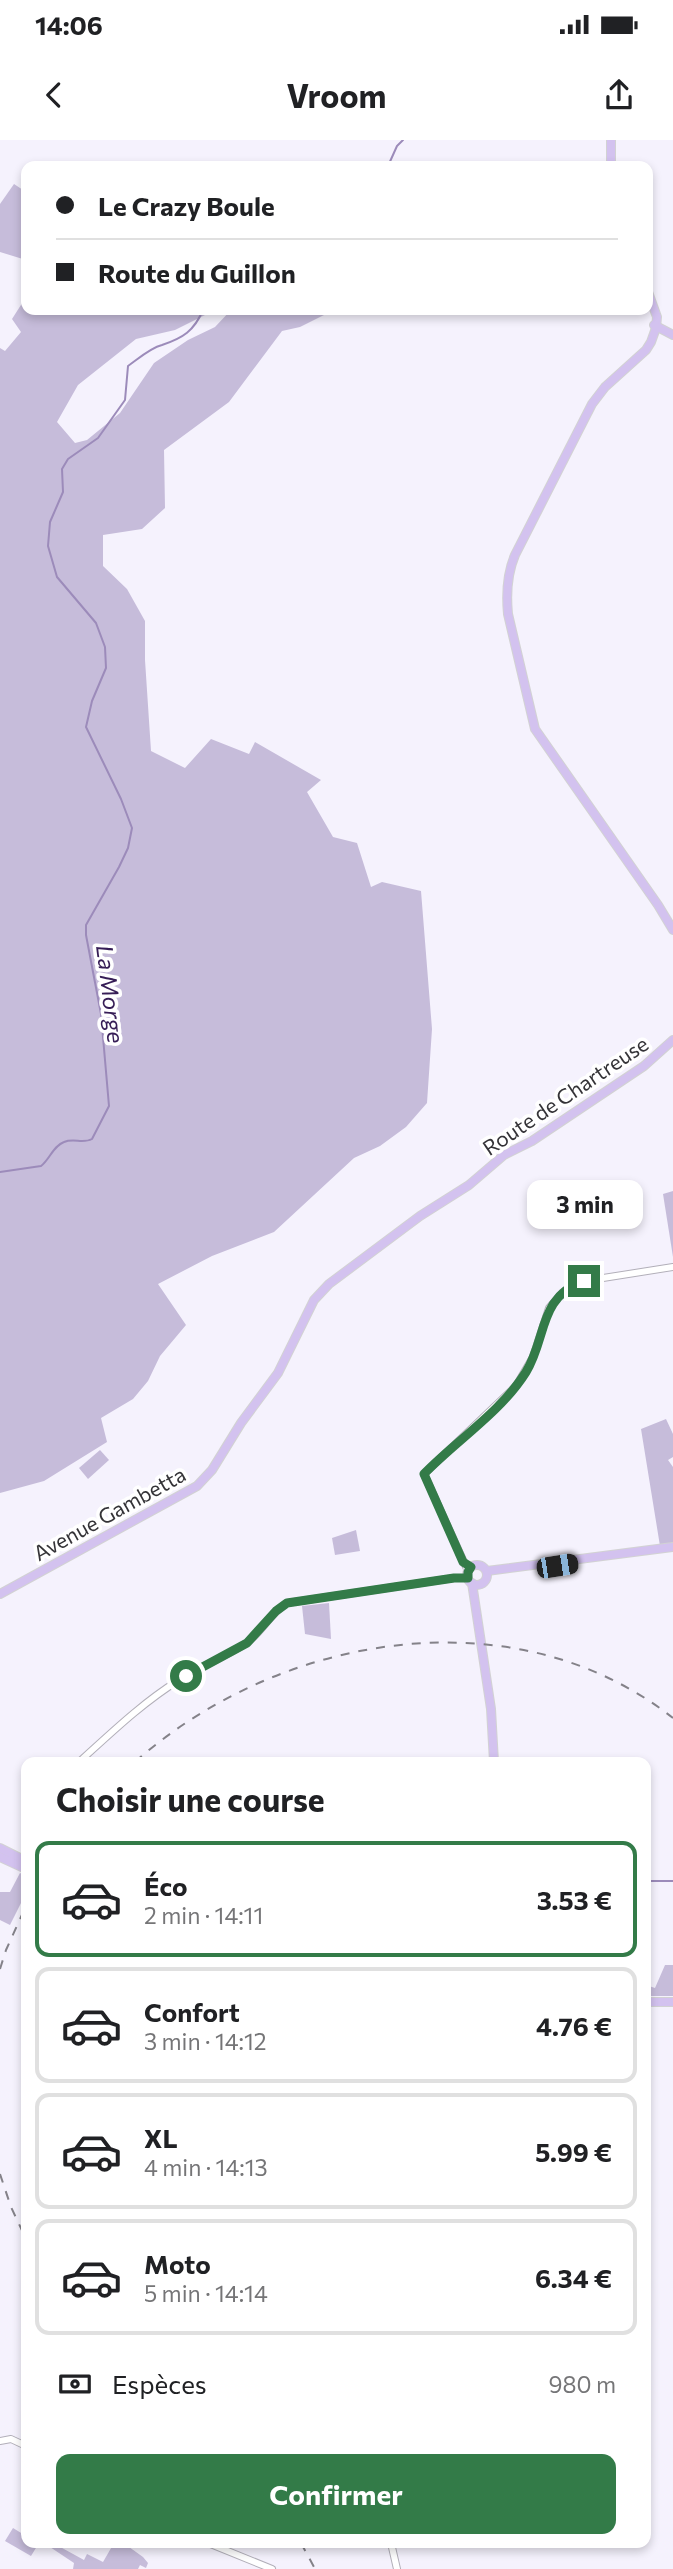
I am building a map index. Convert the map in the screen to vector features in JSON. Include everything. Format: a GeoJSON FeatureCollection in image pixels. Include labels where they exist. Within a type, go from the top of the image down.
{"type":"FeatureCollection","features":[{"type":"Feature","properties":{"kind":"main road"},"geometry":{"type":"LineString","coordinates":[[611,140],[611,161]]}},
{"type":"Feature","properties":{"kind":"main road"},"geometry":{"type":"LineString","coordinates":[[653,304],[656,311],[655,324],[646,350],[605,387],[586,416],[515,555],[506,596],[532,723],[673,930]]}},
{"type":"Feature","properties":{"kind":"main road"},"geometry":{"type":"LineString","coordinates":[[652,315],[655,324],[671,332]]}},
{"type":"Feature","properties":{"kind":"main road","name":"Route de Chartreuse"},"geometry":{"type":"LineString","coordinates":[[441,1203],[477,1179],[504,1155],[532,1141],[644,1066],[673,1040]]}},
{"type":"Feature","properties":{"kind":"main road","name":"Avenue Gambetta"},"geometry":{"type":"LineString","coordinates":[[0,1594],[197,1486],[212,1470],[278,1373],[309,1309],[321,1292],[345,1271],[441,1203]]}},
{"type":"Feature","properties":{"kind":"main road"},"geometry":{"type":"LineString","coordinates":[[470,1574],[487,1574],[603,1555],[670,1548]]}},
{"type":"Feature","properties":{"kind":"main road"},"geometry":{"type":"LineString","coordinates":[[470,1574],[480,1565],[487,1574]]}},
{"type":"Feature","properties":{"kind":"main road"},"geometry":{"type":"LineString","coordinates":[[470,1574],[494,1718],[496,1757]]}},
{"type":"Feature","properties":{"kind":"main road"},"geometry":{"type":"LineString","coordinates":[[0,1848],[21,1858]]}},
{"type":"Feature","properties":{"kind":"main road"},"geometry":{"type":"LineString","coordinates":[[0,1857],[21,1867]]}},
{"type":"Feature","properties":{"kind":"main road"},"geometry":{"type":"LineString","coordinates":[[651,2003],[672,2002]]}},
{"type":"Feature","properties":{"kind":"street"},"geometry":{"type":"LineString","coordinates":[[85,1757],[159,1694],[201,1667],[247,1643],[276,1611],[287,1603],[470,1574],[424,1474],[516,1386],[527,1370],[546,1317],[556,1299],[576,1284],[673,1267]]}},
{"type":"Feature","properties":{"kind":"street"},"geometry":{"type":"LineString","coordinates":[[0,2441],[11,2439],[21,2443]]}},
{"type":"Feature","properties":{"kind":"street"},"geometry":{"type":"LineString","coordinates":[[220,2548],[272,2569]]}},
{"type":"Feature","properties":{"kind":"street"},"geometry":{"type":"LineString","coordinates":[[392,2548],[397,2569]]}},
{"type":"Feature","properties":{"kind":"shaded area"},"geometry":{"type":"Polygon","coordinates":[[[14,184],[21,189],[21,258],[0,252],[0,204],[14,184]]]}},
{"type":"Feature","properties":{"kind":"shaded area"},"geometry":{"type":"Polygon","coordinates":[[[21,305],[21,315],[205,315],[175,330],[136,339],[78,385],[57,422],[75,443],[87,440],[120,413],[154,363],[188,340],[215,327],[226,315],[324,315],[300,327],[282,331],[229,402],[164,450],[165,508],[142,529],[103,535],[103,566],[127,589],[145,621],[151,751],[185,768],[211,739],[249,754],[255,742],[321,780],[307,792],[333,837],[357,843],[371,887],[382,882],[421,891],[432,1029],[427,1103],[406,1127],[380,1146],[354,1158],[274,1232],[212,1256],[158,1284],[186,1325],[160,1356],[148,1381],[133,1399],[101,1418],[107,1442],[44,1481],[0,1493],[0,348],[5,351],[21,332],[12,319],[21,305]]]}},
{"type":"Feature","properties":{"kind":"shaded area"},"geometry":{"type":"Polygon","coordinates":[[[673,1191],[673,1257],[663,1194],[673,1191]]]}},
{"type":"Feature","properties":{"kind":"shaded area"},"geometry":{"type":"Polygon","coordinates":[[[666,1419],[673,1434],[673,1457],[668,1460],[673,1467],[673,1544],[660,1546],[641,1429],[666,1419]]]}},
{"type":"Feature","properties":{"kind":"shaded area"},"geometry":{"type":"Polygon","coordinates":[[[100,1450],[109,1460],[88,1479],[79,1468],[100,1450]]]}},
{"type":"Feature","properties":{"kind":"shaded area"},"geometry":{"type":"Polygon","coordinates":[[[356,1530],[360,1551],[335,1555],[332,1538],[356,1530]]]}},
{"type":"Feature","properties":{"kind":"shaded area"},"geometry":{"type":"Polygon","coordinates":[[[329,1603],[331,1639],[305,1634],[302,1606],[329,1603]]]}},
{"type":"Feature","properties":{"kind":"shaded area"},"geometry":{"type":"Polygon","coordinates":[[[21,1874],[21,1903],[10,1925],[0,1920],[0,1892],[10,1892],[21,1874]]]}},
{"type":"Feature","properties":{"kind":"shaded area"},"geometry":{"type":"Polygon","coordinates":[[[665,1965],[673,1965],[673,1996],[651,1996],[651,1987],[655,1988],[665,1965]]]}},
{"type":"Feature","properties":{"kind":"shaded area"},"geometry":{"type":"Polygon","coordinates":[[[13,2528],[21,2533],[21,2548],[36,2548],[31,2556],[5,2541],[13,2528]]]}},
{"type":"Feature","properties":{"kind":"shaded area"},"geometry":{"type":"Polygon","coordinates":[[[52,2548],[62,2548],[84,2560],[87,2554],[103,2562],[111,2548],[130,2548],[148,2563],[146,2568],[140,2565],[138,2569],[73,2569],[74,2563],[52,2548]]]}},
{"type":"Feature","properties":{"kind":"waterway","name":"La Morge"},"geometry":{"type":"LineString","coordinates":[[390,161],[403,140]]}},
{"type":"Feature","properties":{"kind":"waterway","name":"La Morge"},"geometry":{"type":"LineString","coordinates":[[0,1172],[41,1166],[60,1144],[92,1139],[109,1106],[101,1014],[86,925],[119,867],[128,848],[132,828],[86,727],[92,701],[106,668],[105,647],[96,623],[57,577],[48,546],[50,522],[63,492],[62,469],[68,459],[98,438],[125,400],[128,366],[144,354],[187,333],[200,315]]}},
{"type":"Feature","properties":{"kind":"waterway","name":"La Morge"},"geometry":{"type":"LineString","coordinates":[[651,1881],[673,1881]]}},
{"type":"Feature","properties":{"kind":"railway"},"geometry":{"type":"LineString","coordinates":[[142,1757],[193,1718],[257,1684],[327,1659],[398,1645],[471,1643],[542,1654],[610,1679],[673,1718]]}},
{"type":"Feature","properties":{"kind":"railway"},"geometry":{"type":"LineString","coordinates":[[0,1969],[21,1917]]}},
{"type":"Feature","properties":{"kind":"railway"},"geometry":{"type":"LineString","coordinates":[[0,2174],[21,2228]]}},
{"type":"Feature","properties":{"kind":"railway"},"geometry":{"type":"LineString","coordinates":[[304,2548],[314,2567]]}},
{"type":"Feature","properties":{"kind":"route"},"geometry":{"type":"LineString","coordinates":[[186,1676],[247,1643],[276,1611],[287,1603],[468,1578],[471,1567],[463,1562],[424,1474],[516,1386],[533,1357],[549,1308],[563,1293],[584,1281]]}}]}
